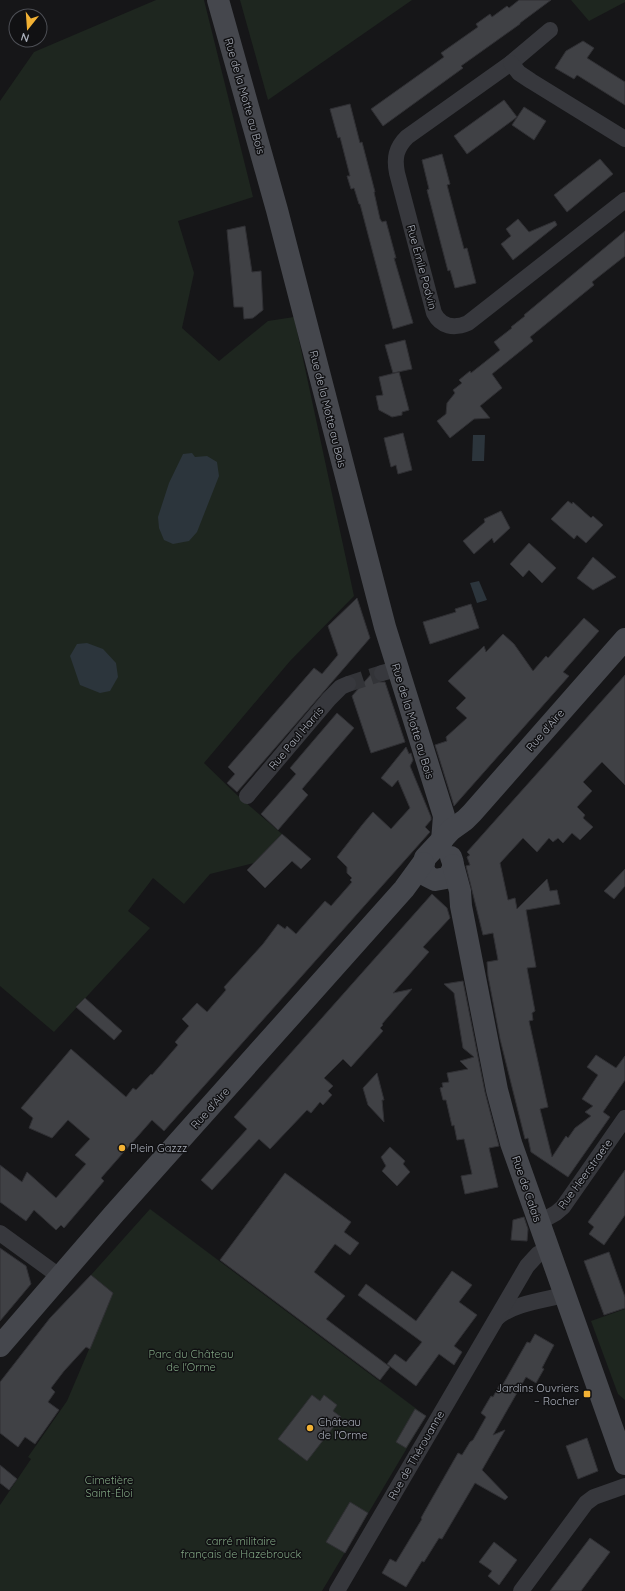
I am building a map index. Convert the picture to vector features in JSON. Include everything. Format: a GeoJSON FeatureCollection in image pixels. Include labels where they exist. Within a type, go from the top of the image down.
{"type":"FeatureCollection","features":[{"type":"Feature","properties":{"kind":"street","name":"Rue de la Motte au Bois"},"geometry":{"type":"LineString","coordinates":[[218,0],[263,158],[374,588],[390,671],[445,848]]}},
{"type":"Feature","properties":{"kind":"street","name":"Rue Émile Podvin"},"geometry":{"type":"LineString","coordinates":[[550,30],[511,63],[407,137],[396,152],[396,173],[434,313],[437,319],[447,326],[452,327],[458,327],[468,323],[625,200]]}},
{"type":"Feature","properties":{"kind":"street"},"geometry":{"type":"LineString","coordinates":[[511,63],[519,73],[625,140]]}},
{"type":"Feature","properties":{"kind":"street","name":"Rue d'Aire"},"geometry":{"type":"LineString","coordinates":[[0,1346],[59,1276],[404,889],[416,882],[625,639]]}},
{"type":"Feature","properties":{"kind":"street","name":"Rue Paul Harris"},"geometry":{"type":"LineString","coordinates":[[248,796],[329,699],[341,687],[348,684]]}},
{"type":"Feature","properties":{"kind":"street","name":"Rue de Calais"},"geometry":{"type":"LineString","coordinates":[[445,848],[453,893],[461,906],[502,1110],[513,1149],[538,1223],[625,1464]]}},
{"type":"Feature","properties":{"kind":"street","name":"Rue Heerstraete"},"geometry":{"type":"LineString","coordinates":[[538,1223],[556,1213],[562,1207],[625,1118]]}},
{"type":"Feature","properties":{"kind":"street"},"geometry":{"type":"LineString","coordinates":[[0,1233],[59,1276]]}},
{"type":"Feature","properties":{"kind":"street","name":"Rue de Thérouanne"},"geometry":{"type":"LineString","coordinates":[[337,1591],[527,1266],[538,1254],[548,1249]]}},
{"type":"Feature","properties":{"kind":"street","name":"Rue de Thérouanne"},"geometry":{"type":"LineString","coordinates":[[496,1319],[501,1314],[515,1307],[564,1295]]}},
{"type":"Feature","properties":{"kind":"street"},"geometry":{"type":"LineString","coordinates":[[521,1591],[586,1503],[594,1497],[625,1486]]}},
{"type":"Feature","properties":{"kind":"green space"},"geometry":{"type":"Polygon","coordinates":[[[156,0],[204,0],[253,197],[178,221],[194,273],[182,328],[219,361],[268,321],[294,317],[354,596],[290,661],[204,763],[237,795],[282,834],[254,863],[210,874],[184,904],[153,878],[128,911],[150,928],[54,1032],[0,986],[0,101],[34,52],[43,48],[48,48],[48,46],[156,0]]]}},
{"type":"Feature","properties":{"kind":"green space"},"geometry":{"type":"Polygon","coordinates":[[[240,0],[412,0],[268,100],[240,0]]]}},
{"type":"Feature","properties":{"kind":"green space"},"geometry":{"type":"Polygon","coordinates":[[[571,0],[625,0],[625,2],[589,21],[571,0]]]}},
{"type":"Feature","properties":{"kind":"green space","name":"Parc du Château de l'Orme"},"geometry":{"type":"Polygon","coordinates":[[[150,1209],[426,1416],[322,1591],[0,1591],[0,1505],[31,1459],[28,1457],[67,1401],[113,1293],[91,1275],[150,1209]]]}},
{"type":"Feature","properties":{"kind":"green space"},"geometry":{"type":"Polygon","coordinates":[[[625,1309],[625,1400],[618,1394],[591,1321],[625,1309]]]}},
{"type":"Feature","properties":{"kind":"shaded area"},"geometry":{"type":"Polygon","coordinates":[[[473,435],[485,435],[484,461],[472,461],[473,435]]]}},
{"type":"Feature","properties":{"kind":"shaded area"},"geometry":{"type":"Polygon","coordinates":[[[192,453],[195,457],[207,456],[217,462],[219,476],[197,532],[189,541],[173,544],[164,540],[159,528],[158,517],[169,483],[183,454],[192,453]]]}},
{"type":"Feature","properties":{"kind":"shaded area"},"geometry":{"type":"Polygon","coordinates":[[[479,581],[487,600],[477,603],[470,583],[479,581]]]}},
{"type":"Feature","properties":{"kind":"shaded area"},"geometry":{"type":"Polygon","coordinates":[[[87,643],[103,649],[116,663],[118,677],[110,691],[100,693],[80,685],[70,656],[77,644],[87,643]]]}},
{"type":"Feature","properties":{"kind":"building"},"geometry":{"type":"Polygon","coordinates":[[[519,0],[551,0],[461,66],[463,68],[383,126],[371,109],[444,57],[441,53],[478,27],[476,24],[490,14],[492,17],[507,6],[509,8],[519,0]]]}},
{"type":"Feature","properties":{"kind":"building"},"geometry":{"type":"Polygon","coordinates":[[[583,41],[594,48],[587,58],[625,82],[625,105],[577,75],[574,79],[555,68],[566,51],[583,41]]]}},
{"type":"Feature","properties":{"kind":"building"},"geometry":{"type":"Polygon","coordinates":[[[504,100],[517,117],[467,154],[454,136],[504,100]]]}},
{"type":"Feature","properties":{"kind":"building"},"geometry":{"type":"Polygon","coordinates":[[[350,104],[360,143],[362,142],[375,192],[380,219],[382,222],[386,221],[396,258],[394,258],[413,323],[393,329],[360,204],[354,188],[351,189],[347,176],[350,176],[340,137],[338,138],[330,109],[350,104]]]}},
{"type":"Feature","properties":{"kind":"building"},"geometry":{"type":"Polygon","coordinates":[[[524,107],[546,121],[534,140],[512,125],[524,107]]]}},
{"type":"Feature","properties":{"kind":"building"},"geometry":{"type":"Polygon","coordinates":[[[442,154],[450,184],[447,185],[464,249],[467,248],[476,283],[455,288],[450,270],[448,271],[427,190],[429,189],[422,160],[442,154]]]}},
{"type":"Feature","properties":{"kind":"building"},"geometry":{"type":"Polygon","coordinates":[[[600,159],[613,174],[567,212],[554,195],[600,159]]]}},
{"type":"Feature","properties":{"kind":"building"},"geometry":{"type":"Polygon","coordinates":[[[518,219],[529,232],[555,221],[557,225],[513,260],[501,244],[511,236],[506,229],[518,219]]]}},
{"type":"Feature","properties":{"kind":"building"},"geometry":{"type":"Polygon","coordinates":[[[245,226],[252,272],[261,271],[263,310],[253,318],[244,319],[243,307],[234,307],[227,230],[245,226]]]}},
{"type":"Feature","properties":{"kind":"building"},"geometry":{"type":"Polygon","coordinates":[[[625,231],[625,256],[592,282],[594,285],[530,337],[533,341],[492,374],[502,388],[480,406],[490,418],[474,419],[450,438],[437,421],[446,414],[447,403],[455,393],[453,390],[462,383],[459,380],[470,371],[471,373],[500,350],[494,342],[512,328],[511,327],[525,316],[524,315],[625,231]]]}},
{"type":"Feature","properties":{"kind":"building"},"geometry":{"type":"Polygon","coordinates":[[[405,340],[412,369],[393,373],[385,345],[405,340]]]}},
{"type":"Feature","properties":{"kind":"building"},"geometry":{"type":"Polygon","coordinates":[[[399,372],[409,410],[402,412],[402,415],[392,417],[379,410],[376,396],[383,395],[379,377],[399,372]]]}},
{"type":"Feature","properties":{"kind":"building"},"geometry":{"type":"Polygon","coordinates":[[[403,433],[412,470],[398,474],[396,465],[391,467],[384,438],[403,433]]]}},
{"type":"Feature","properties":{"kind":"building"},"geometry":{"type":"Polygon","coordinates":[[[568,501],[572,504],[573,502],[591,518],[593,516],[603,525],[586,543],[577,535],[574,539],[551,519],[568,501]]]}},
{"type":"Feature","properties":{"kind":"building"},"geometry":{"type":"Polygon","coordinates":[[[501,511],[510,528],[494,543],[492,538],[474,554],[463,541],[485,522],[484,519],[501,511]]]}},
{"type":"Feature","properties":{"kind":"building"},"geometry":{"type":"Polygon","coordinates":[[[529,543],[556,568],[542,583],[529,570],[523,577],[510,564],[529,543]]]}},
{"type":"Feature","properties":{"kind":"building"},"geometry":{"type":"Polygon","coordinates":[[[593,557],[616,577],[593,590],[577,578],[593,557]]]}},
{"type":"Feature","properties":{"kind":"building"},"geometry":{"type":"Polygon","coordinates":[[[357,598],[370,638],[237,792],[227,783],[235,774],[228,767],[314,668],[322,674],[338,655],[328,626],[357,598]]]}},
{"type":"Feature","properties":{"kind":"building"},"geometry":{"type":"Polygon","coordinates":[[[471,604],[479,628],[430,644],[423,622],[456,612],[455,609],[471,604]]]}},
{"type":"Feature","properties":{"kind":"building"},"geometry":{"type":"Polygon","coordinates":[[[584,618],[599,631],[563,672],[569,676],[454,806],[435,745],[447,741],[446,737],[467,718],[456,708],[466,698],[448,681],[484,646],[486,652],[503,634],[514,644],[533,671],[546,656],[548,658],[584,618]]]}},
{"type":"Feature","properties":{"kind":"building"},"geometry":{"type":"Polygon","coordinates":[[[373,672],[376,680],[385,682],[405,742],[371,753],[352,696],[373,672]]]}},
{"type":"Feature","properties":{"kind":"building"},"geometry":{"type":"Polygon","coordinates":[[[625,675],[625,785],[602,762],[583,782],[592,791],[577,807],[585,815],[583,818],[593,827],[580,840],[572,833],[563,843],[558,838],[553,842],[549,838],[537,852],[523,838],[500,863],[508,900],[515,898],[517,909],[547,879],[550,891],[557,890],[560,904],[526,910],[536,967],[527,968],[535,1011],[532,1013],[533,1020],[529,1021],[548,1107],[540,1109],[552,1157],[566,1136],[568,1138],[575,1128],[591,1116],[585,1112],[593,1106],[582,1099],[598,1075],[587,1067],[596,1055],[616,1068],[625,1056],[625,1080],[603,1112],[610,1117],[568,1177],[531,1152],[528,1138],[525,1139],[500,1039],[488,976],[487,962],[498,960],[493,933],[483,935],[466,866],[470,865],[467,857],[470,855],[467,852],[625,675]]]}},
{"type":"Feature","properties":{"kind":"building"},"geometry":{"type":"Polygon","coordinates":[[[337,713],[354,728],[302,789],[308,795],[278,830],[261,814],[296,774],[290,768],[337,713]]]}},
{"type":"Feature","properties":{"kind":"building"},"geometry":{"type":"Polygon","coordinates":[[[406,747],[409,754],[411,753],[413,760],[410,766],[431,817],[431,820],[425,827],[430,832],[164,1131],[152,1120],[101,1178],[104,1181],[64,1228],[61,1225],[56,1230],[34,1210],[26,1221],[0,1202],[0,1165],[22,1182],[27,1172],[56,1198],[86,1164],[75,1155],[90,1139],[68,1120],[52,1138],[29,1128],[33,1118],[21,1108],[71,1049],[126,1097],[133,1088],[136,1090],[151,1074],[152,1075],[178,1045],[175,1042],[189,1026],[182,1019],[197,1003],[207,1012],[226,990],[224,987],[263,944],[278,924],[285,929],[287,926],[296,934],[325,901],[331,906],[352,882],[350,880],[352,878],[347,873],[347,867],[337,857],[362,825],[373,812],[391,829],[410,808],[398,780],[392,787],[381,778],[406,747]]]}},
{"type":"Feature","properties":{"kind":"building"},"geometry":{"type":"Polygon","coordinates":[[[282,834],[311,859],[301,869],[292,861],[265,888],[247,870],[282,834]]]}},
{"type":"Feature","properties":{"kind":"building"},"geometry":{"type":"Polygon","coordinates":[[[625,869],[625,886],[614,899],[604,891],[625,869]]]}},
{"type":"Feature","properties":{"kind":"building"},"geometry":{"type":"Polygon","coordinates":[[[432,894],[447,908],[450,918],[423,947],[429,952],[393,993],[412,989],[382,1024],[383,1025],[380,1028],[383,1031],[351,1067],[343,1059],[324,1078],[333,1086],[328,1091],[332,1095],[323,1105],[320,1102],[311,1113],[307,1110],[270,1149],[259,1139],[212,1190],[201,1180],[247,1129],[234,1117],[432,894]]]}},
{"type":"Feature","properties":{"kind":"building"},"geometry":{"type":"Polygon","coordinates":[[[463,981],[485,1092],[499,1146],[489,1148],[498,1187],[465,1194],[461,1176],[472,1174],[464,1139],[457,1140],[446,1100],[443,1100],[440,1088],[443,1087],[442,1083],[449,1082],[447,1073],[468,1069],[460,1061],[474,1057],[463,1048],[454,993],[444,984],[463,981]]]}},
{"type":"Feature","properties":{"kind":"building"},"geometry":{"type":"Polygon","coordinates":[[[85,998],[122,1031],[114,1040],[76,1007],[85,998]]]}},
{"type":"Feature","properties":{"kind":"building"},"geometry":{"type":"Polygon","coordinates":[[[377,1073],[384,1100],[382,1100],[384,1122],[368,1105],[363,1088],[377,1073]]]}},
{"type":"Feature","properties":{"kind":"building"},"geometry":{"type":"Polygon","coordinates":[[[390,1147],[405,1161],[403,1164],[410,1172],[397,1186],[382,1171],[386,1166],[381,1157],[390,1147]]]}},
{"type":"Feature","properties":{"kind":"building"},"geometry":{"type":"Polygon","coordinates":[[[625,1170],[625,1215],[604,1245],[589,1234],[594,1227],[588,1222],[625,1170]]]}},
{"type":"Feature","properties":{"kind":"building"},"geometry":{"type":"Polygon","coordinates":[[[285,1173],[351,1222],[344,1232],[359,1243],[350,1255],[335,1244],[314,1272],[345,1296],[326,1319],[390,1367],[380,1380],[220,1260],[285,1173]]]}},
{"type":"Feature","properties":{"kind":"building"},"geometry":{"type":"Polygon","coordinates":[[[524,1217],[528,1229],[527,1241],[511,1240],[513,1220],[524,1217]]]}},
{"type":"Feature","properties":{"kind":"building"},"geometry":{"type":"Polygon","coordinates":[[[0,1248],[26,1266],[31,1284],[0,1321],[0,1248]]]}},
{"type":"Feature","properties":{"kind":"building"},"geometry":{"type":"Polygon","coordinates":[[[609,1252],[625,1297],[625,1308],[604,1315],[584,1261],[609,1252]]]}},
{"type":"Feature","properties":{"kind":"building"},"geometry":{"type":"Polygon","coordinates":[[[452,1271],[472,1285],[459,1302],[477,1315],[454,1346],[462,1352],[454,1365],[439,1354],[416,1386],[387,1364],[395,1354],[406,1362],[422,1342],[358,1295],[366,1284],[416,1321],[452,1271]]]}},
{"type":"Feature","properties":{"kind":"building"},"geometry":{"type":"Polygon","coordinates":[[[91,1275],[113,1293],[90,1349],[86,1347],[51,1388],[55,1392],[48,1402],[59,1410],[35,1444],[25,1437],[18,1447],[0,1433],[0,1382],[50,1318],[91,1275]]]}},
{"type":"Feature","properties":{"kind":"building"},"geometry":{"type":"Polygon","coordinates":[[[535,1334],[554,1345],[542,1368],[544,1369],[536,1383],[526,1377],[493,1435],[505,1430],[482,1470],[508,1497],[505,1500],[475,1483],[442,1539],[439,1538],[424,1562],[422,1561],[406,1587],[382,1573],[390,1559],[396,1562],[422,1519],[421,1518],[458,1453],[462,1455],[470,1442],[473,1440],[486,1417],[481,1413],[491,1396],[493,1397],[500,1384],[502,1386],[527,1342],[530,1343],[535,1334]]]}},
{"type":"Feature","properties":{"kind":"building","name":"Château de l'Orme"},"geometry":{"type":"Polygon","coordinates":[[[312,1395],[320,1401],[324,1395],[337,1405],[333,1411],[341,1417],[307,1461],[278,1439],[312,1395]]]}},
{"type":"Feature","properties":{"kind":"building"},"geometry":{"type":"Polygon","coordinates":[[[415,1409],[426,1416],[406,1448],[396,1442],[415,1409]]]}},
{"type":"Feature","properties":{"kind":"building"},"geometry":{"type":"Polygon","coordinates":[[[587,1438],[598,1471],[578,1479],[566,1446],[587,1438]]]}},
{"type":"Feature","properties":{"kind":"building"},"geometry":{"type":"Polygon","coordinates":[[[0,1465],[17,1479],[9,1490],[0,1483],[0,1465]]]}},
{"type":"Feature","properties":{"kind":"building"},"geometry":{"type":"Polygon","coordinates":[[[350,1502],[368,1513],[345,1553],[326,1542],[350,1502]]]}},
{"type":"Feature","properties":{"kind":"building"},"geometry":{"type":"Polygon","coordinates":[[[590,1538],[610,1552],[581,1591],[550,1591],[590,1538]]]}},
{"type":"Feature","properties":{"kind":"building"},"geometry":{"type":"Polygon","coordinates":[[[494,1542],[517,1560],[499,1585],[488,1576],[492,1571],[479,1562],[494,1542]]]}},
{"type":"Feature","properties":{"kind":"tunnel"},"geometry":{"type":"LineString","coordinates":[[348,684],[382,673]]}},
{"type":"Feature","properties":{"kind":"place","name":"Plein Gazzz"},"geometry":{"type":"Point","coordinates":[122,1148]}},
{"type":"Feature","properties":{"kind":"place","name":"Jardins Ouvriers – Rocher"},"geometry":{"type":"Point","coordinates":[587,1394]}},
{"type":"Feature","properties":{"kind":"place","name":"Château de l'Orme"},"geometry":{"type":"Point","coordinates":[310,1428]}},
{"type":"Feature","properties":{"kind":"park label","name":"Cimetière Saint-Éloi"},"geometry":{"type":"Point","coordinates":[109,1486]}},
{"type":"Feature","properties":{"kind":"park label","name":"carré militaire français de Hazebrouck"},"geometry":{"type":"Point","coordinates":[241,1547]}}]}
